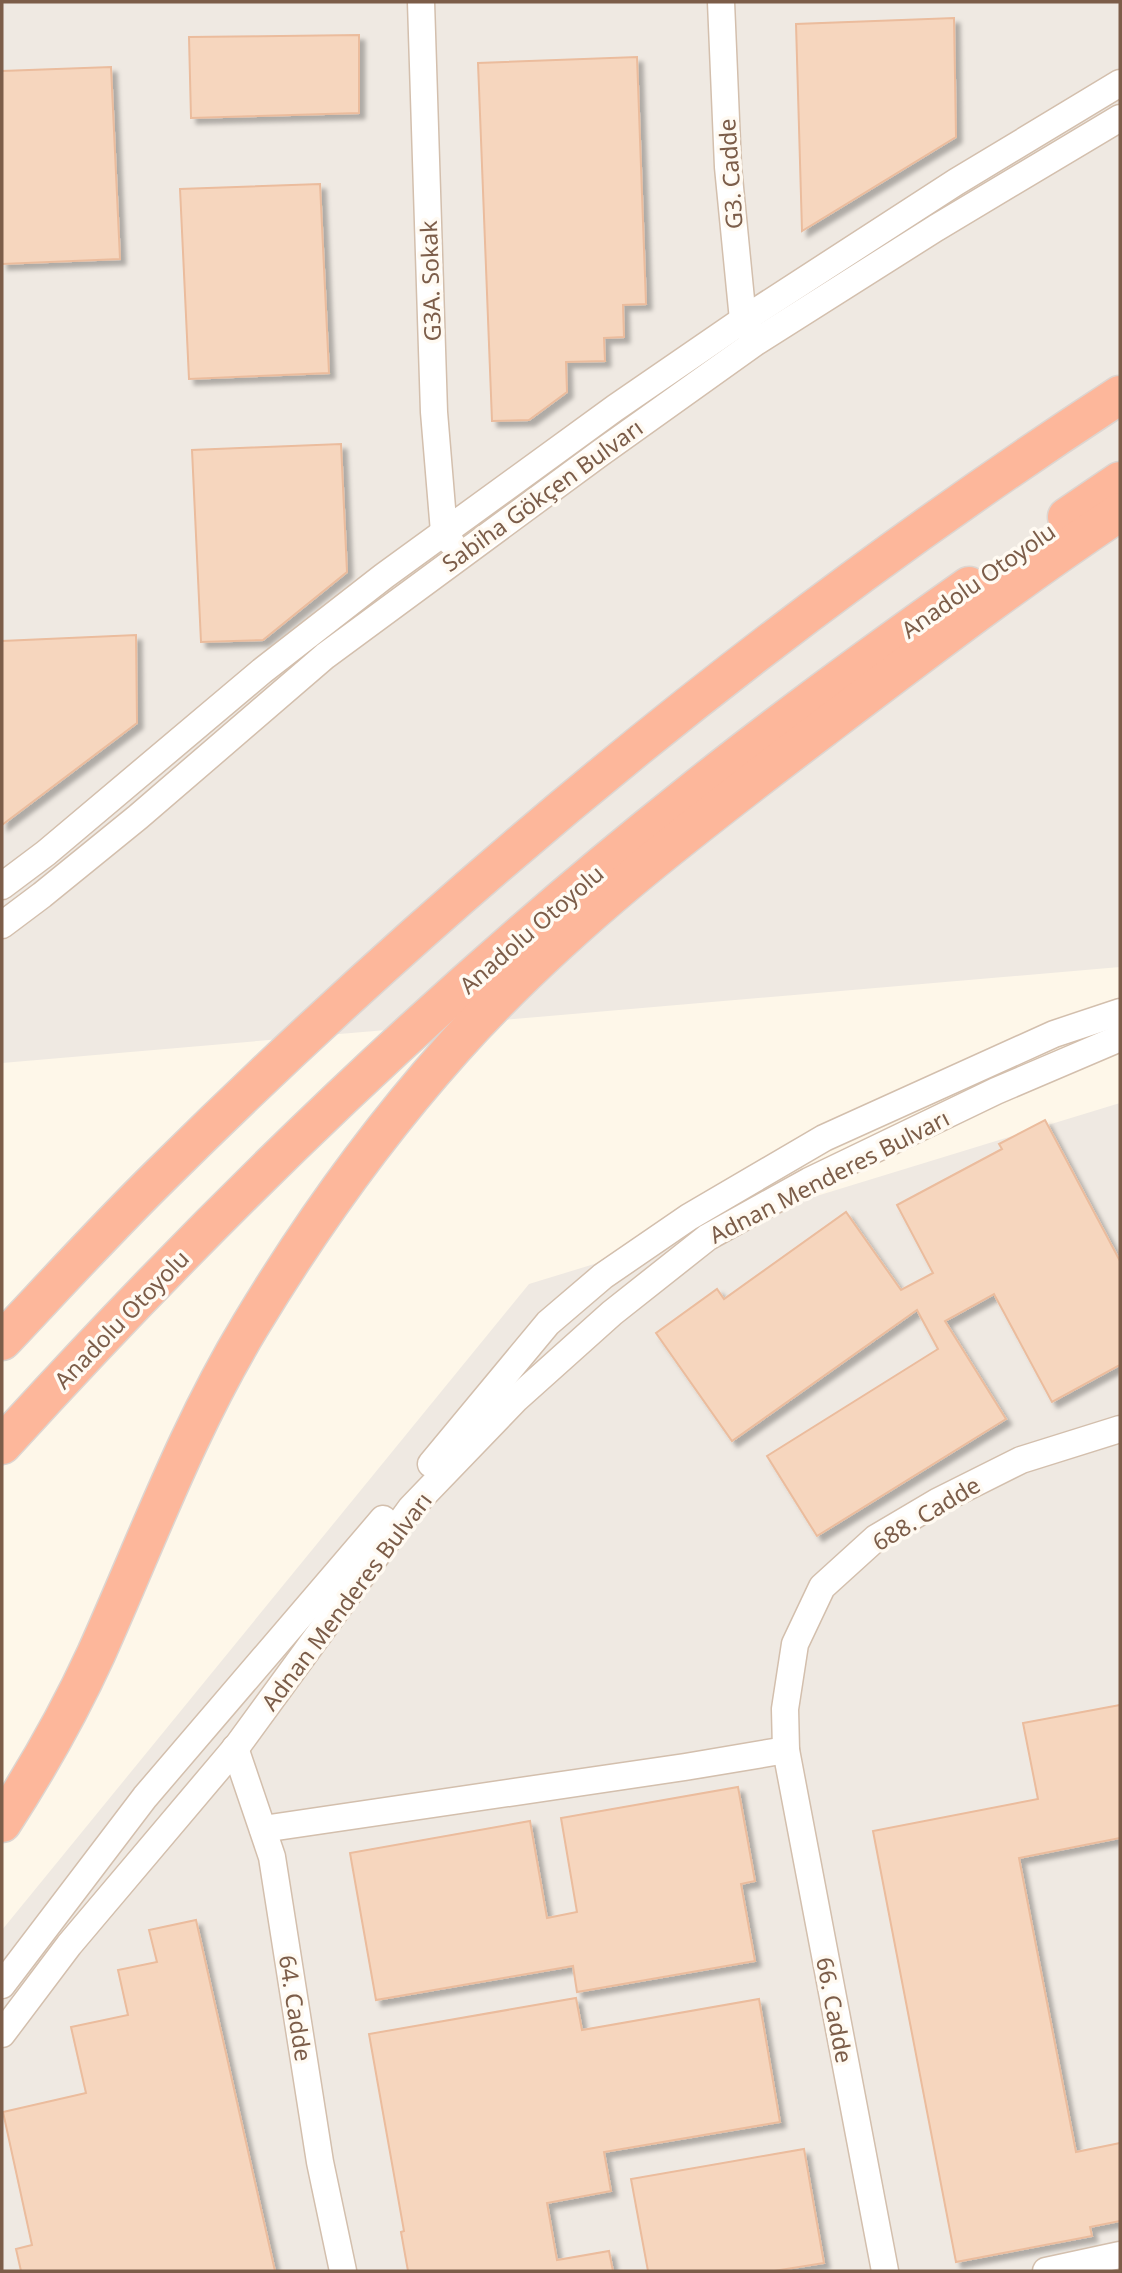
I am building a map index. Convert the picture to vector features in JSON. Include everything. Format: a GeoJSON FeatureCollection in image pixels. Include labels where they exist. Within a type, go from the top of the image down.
{"type":"FeatureCollection","features":[{"type":"Feature","properties":{"kind":"highway"},"geometry":{"type":"LineString","coordinates":[[2,1341],[158,1178],[256,1083],[374,974],[594,780],[715,686],[961,503],[1120,395]]}},
{"type":"Feature","properties":{"kind":"highway","name":"Anadolu Otoyolu"},"geometry":{"type":"LineString","coordinates":[[2,1445],[94,1344],[268,1169],[388,1055],[507,948],[688,796],[908,629],[1120,481]]}},
{"type":"Feature","properties":{"kind":"highway"},"geometry":{"type":"LineString","coordinates":[[2,1824],[36,1772],[94,1657],[164,1492],[208,1400],[250,1326],[312,1230],[380,1136],[454,1048],[519,980],[575,927],[667,851],[959,625],[1120,512]]}},
{"type":"Feature","properties":{"kind":"street","name":"G3A. Sokak"},"geometry":{"type":"LineString","coordinates":[[421,2],[434,412],[444,532]]}},
{"type":"Feature","properties":{"kind":"street","name":"G3. Cadde"},"geometry":{"type":"LineString","coordinates":[[721,2],[728,167],[749,331]]}},
{"type":"Feature","properties":{"kind":"street","name":"Sabiha Gökçen Bulvarı"},"geometry":{"type":"LineString","coordinates":[[2,925],[138,817],[325,656],[749,331],[956,182],[1120,83]]}},
{"type":"Feature","properties":{"kind":"street","name":"Sabiha Gökçen Bulvarı"},"geometry":{"type":"LineString","coordinates":[[2,886],[112,799],[262,671],[444,532],[604,416],[749,331],[936,228],[1120,118]]}},
{"type":"Feature","properties":{"kind":"street"},"geometry":{"type":"LineString","coordinates":[[444,532],[460,555]]}},
{"type":"Feature","properties":{"kind":"street"},"geometry":{"type":"LineString","coordinates":[[2,1985],[145,1797],[490,1395],[548,1323],[603,1276],[689,1217],[824,1138],[1054,1034],[1120,1012]]}},
{"type":"Feature","properties":{"kind":"street","name":"Adnan Menderes Bulvarı"},"geometry":{"type":"LineString","coordinates":[[2,2034],[69,1945],[235,1748],[411,1508],[516,1399],[612,1313],[708,1237],[798,1187],[996,1091],[1120,1038]]}},
{"type":"Feature","properties":{"kind":"street","name":"688. Cadde"},"geometry":{"type":"LineString","coordinates":[[786,1749],[785,1709],[795,1644],[822,1587],[876,1538],[937,1502],[1021,1460],[1120,1429]]}},
{"type":"Feature","properties":{"kind":"street","name":"64. Cadde"},"geometry":{"type":"LineString","coordinates":[[235,1748],[272,1857],[320,2162],[343,2271]]}},
{"type":"Feature","properties":{"kind":"street"},"geometry":{"type":"LineString","coordinates":[[263,1829],[685,1767],[786,1749]]}},
{"type":"Feature","properties":{"kind":"street","name":"66. Cadde"},"geometry":{"type":"LineString","coordinates":[[786,1749],[885,2271]]}},
{"type":"Feature","properties":{"kind":"street"},"geometry":{"type":"LineString","coordinates":[[1046,2271],[1120,2255]]}},
{"type":"Feature","properties":{"kind":"shaded area"},"geometry":{"type":"Polygon","coordinates":[[[2,2],[1120,2],[1120,967],[2,1063],[2,2]]]}},
{"type":"Feature","properties":{"kind":"shaded area"},"geometry":{"type":"Polygon","coordinates":[[[1120,1103],[1120,2271],[2,2271],[2,1930],[529,1284],[1120,1103]]]}},
{"type":"Feature","properties":{"kind":"building"},"geometry":{"type":"Polygon","coordinates":[[[954,18],[956,137],[802,231],[796,24],[954,18]]]}},
{"type":"Feature","properties":{"kind":"building"},"geometry":{"type":"Polygon","coordinates":[[[359,35],[359,113],[191,118],[189,37],[359,35]]]}},
{"type":"Feature","properties":{"kind":"building"},"geometry":{"type":"Polygon","coordinates":[[[637,57],[646,304],[623,305],[624,337],[604,338],[605,361],[566,362],[567,392],[529,420],[492,421],[478,63],[637,57]]]}},
{"type":"Feature","properties":{"kind":"building"},"geometry":{"type":"Polygon","coordinates":[[[111,67],[120,259],[2,264],[2,71],[111,67]]]}},
{"type":"Feature","properties":{"kind":"building"},"geometry":{"type":"Polygon","coordinates":[[[320,184],[329,373],[189,379],[180,189],[320,184]]]}},
{"type":"Feature","properties":{"kind":"building"},"geometry":{"type":"Polygon","coordinates":[[[341,444],[347,572],[263,640],[201,642],[192,450],[341,444]]]}},
{"type":"Feature","properties":{"kind":"building"},"geometry":{"type":"Polygon","coordinates":[[[136,635],[137,723],[2,825],[2,641],[136,635]]]}},
{"type":"Feature","properties":{"kind":"building"},"geometry":{"type":"Polygon","coordinates":[[[1045,1120],[1120,1261],[1120,1365],[1052,1402],[994,1294],[945,1321],[1006,1419],[817,1536],[767,1456],[938,1349],[917,1310],[732,1441],[656,1333],[717,1289],[724,1299],[846,1212],[901,1290],[933,1273],[897,1205],[1002,1149],[999,1144],[1045,1120]]]}},
{"type":"Feature","properties":{"kind":"building"},"geometry":{"type":"Polygon","coordinates":[[[1120,1705],[1120,1838],[1019,1858],[1076,2152],[1120,2143],[1120,2221],[1090,2227],[1092,2236],[956,2262],[873,1831],[1038,1799],[1023,1723],[1120,1705]]]}},
{"type":"Feature","properties":{"kind":"building"},"geometry":{"type":"Polygon","coordinates":[[[738,1787],[755,1881],[741,1884],[755,1961],[577,1992],[573,1966],[376,2000],[350,1853],[530,1821],[547,1918],[577,1912],[561,1818],[738,1787]]]}},
{"type":"Feature","properties":{"kind":"building"},"geometry":{"type":"Polygon","coordinates":[[[196,1920],[275,2271],[21,2271],[16,2249],[32,2245],[3,2112],[86,2093],[71,2027],[128,2015],[118,1970],[157,1962],[149,1930],[196,1920]]]}},
{"type":"Feature","properties":{"kind":"building"},"geometry":{"type":"Polygon","coordinates":[[[576,1998],[582,2030],[759,1999],[780,2122],[604,2152],[611,2191],[547,2203],[557,2260],[609,2251],[613,2271],[408,2271],[401,2232],[404,2231],[369,2034],[576,1998]]]}},
{"type":"Feature","properties":{"kind":"building"},"geometry":{"type":"Polygon","coordinates":[[[804,2149],[824,2263],[774,2271],[648,2271],[631,2179],[804,2149]]]}}]}
